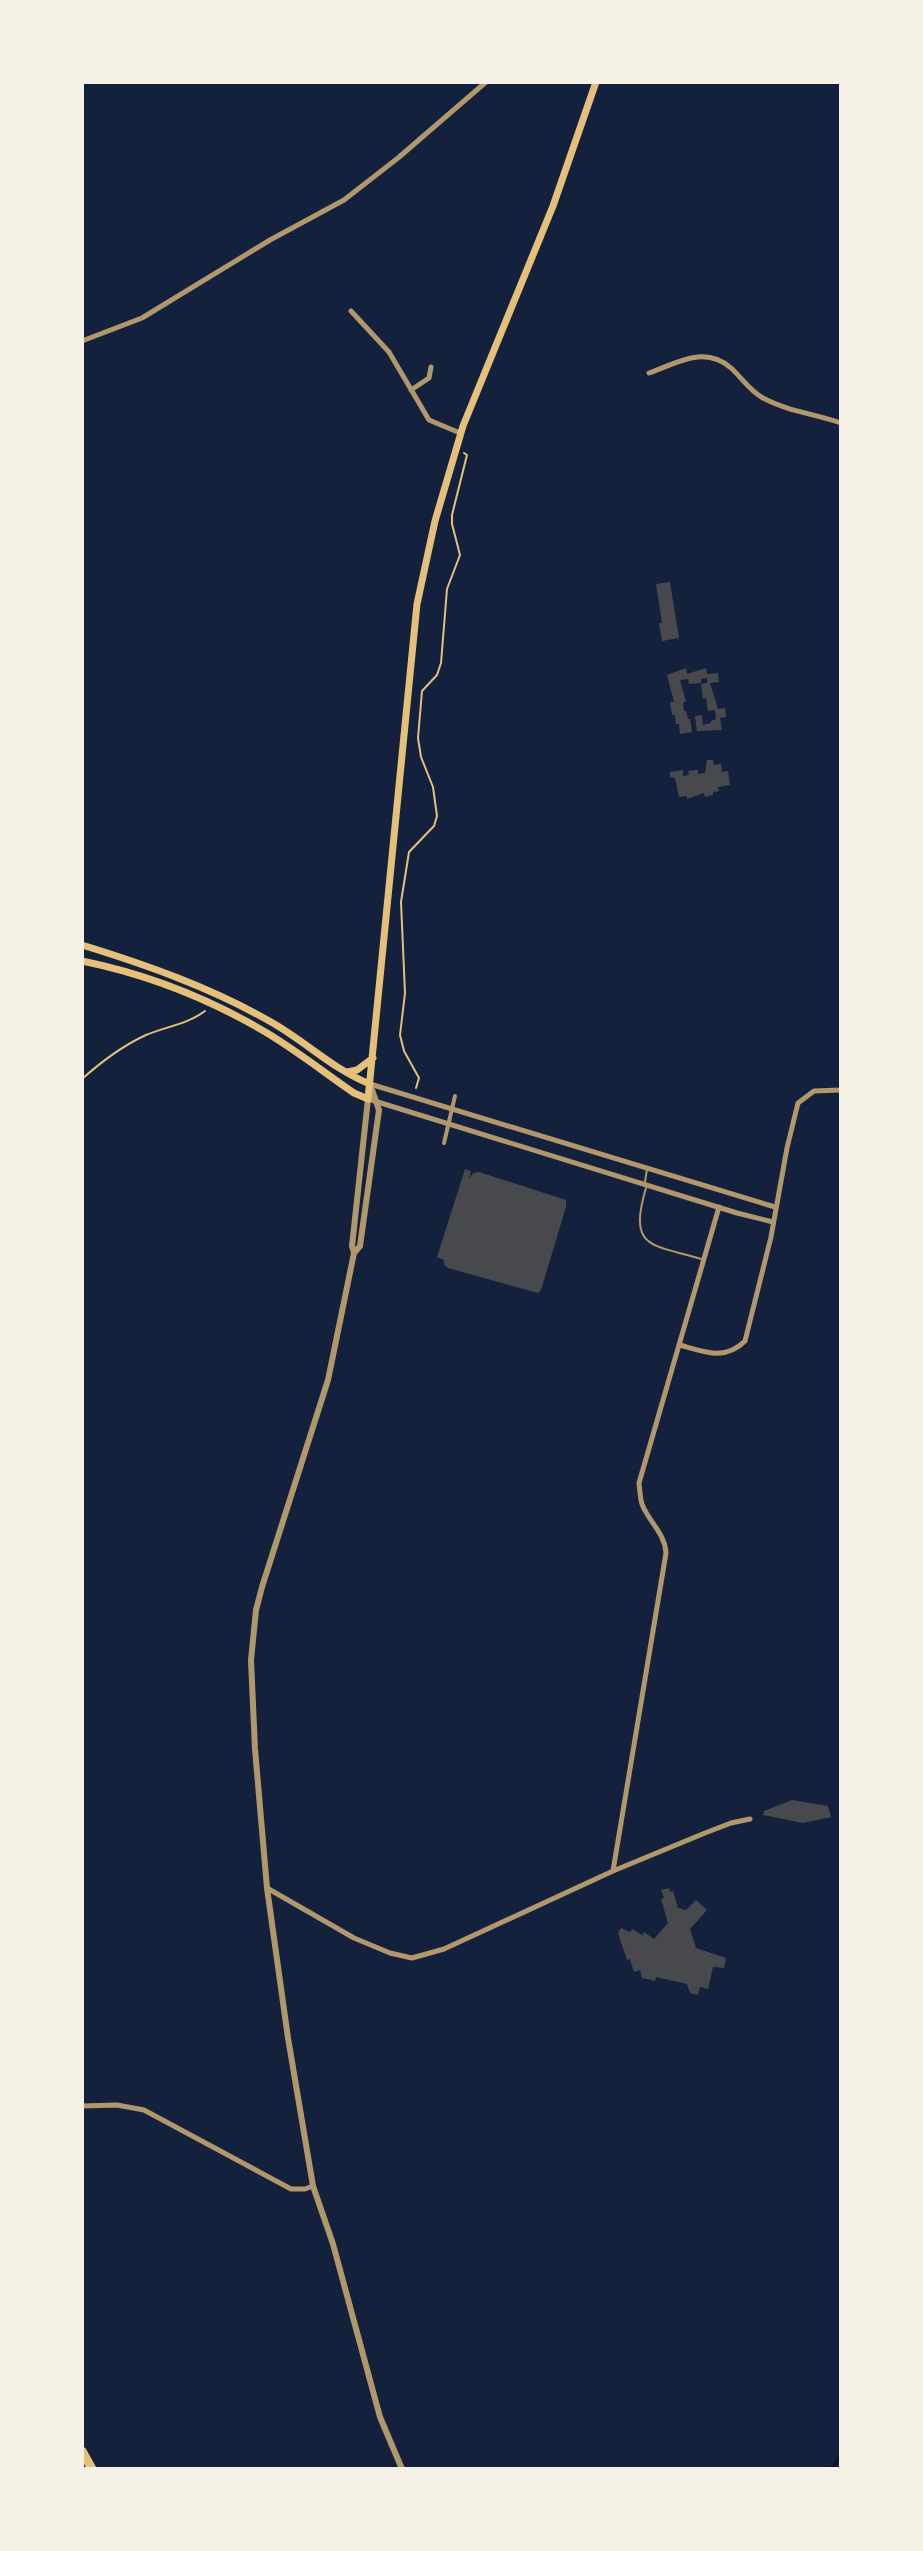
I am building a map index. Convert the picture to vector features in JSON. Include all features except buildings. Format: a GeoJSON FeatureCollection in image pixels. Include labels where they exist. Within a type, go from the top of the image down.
{"type":"FeatureCollection","features":[{"type":"Feature","properties":{"kind":"highway"},"geometry":{"type":"LineString","coordinates":[[82,2451],[92,2469]]}},
{"type":"Feature","properties":{"kind":"main road"},"geometry":{"type":"LineString","coordinates":[[82,961],[136,973],[212,1005],[267,1033],[354,1093],[368,1099],[420,583],[460,433],[553,206],[596,82]]}},
{"type":"Feature","properties":{"kind":"main road"},"geometry":{"type":"LineString","coordinates":[[82,945],[138,962],[223,997],[272,1022],[345,1072],[370,1084]]}},
{"type":"Feature","properties":{"kind":"main road"},"geometry":{"type":"LineString","coordinates":[[212,1005],[223,997]]}},
{"type":"Feature","properties":{"kind":"main road"},"geometry":{"type":"LineString","coordinates":[[345,1072],[357,1070],[373,1058]]}},
{"type":"Feature","properties":{"kind":"street"},"geometry":{"type":"LineString","coordinates":[[82,341],[142,318],[270,240],[344,200],[486,82]]}},
{"type":"Feature","properties":{"kind":"street"},"geometry":{"type":"LineString","coordinates":[[351,311],[389,352],[433,424],[460,433]]}},
{"type":"Feature","properties":{"kind":"street"},"geometry":{"type":"LineString","coordinates":[[649,373],[687,358],[705,356],[720,360],[757,394],[778,405],[841,423]]}},
{"type":"Feature","properties":{"kind":"street"},"geometry":{"type":"LineString","coordinates":[[411,390],[429,378],[431,367]]}},
{"type":"Feature","properties":{"kind":"street"},"geometry":{"type":"LineString","coordinates":[[370,1084],[775,1207]]}},
{"type":"Feature","properties":{"kind":"street"},"geometry":{"type":"LineString","coordinates":[[354,1253],[360,1246],[377,1133],[378,1102],[370,1084]]}},
{"type":"Feature","properties":{"kind":"street"},"geometry":{"type":"LineString","coordinates":[[680,1345],[717,1355],[737,1349],[745,1341],[798,1103],[814,1091],[841,1090]]}},
{"type":"Feature","properties":{"kind":"street"},"geometry":{"type":"LineString","coordinates":[[444,1143],[455,1096]]}},
{"type":"Feature","properties":{"kind":"street"},"geometry":{"type":"LineString","coordinates":[[402,2469],[380,2417],[337,2260],[313,2186],[267,1888],[251,1660],[262,1587],[335,1356],[354,1253],[352,1246],[368,1099],[773,1222]]}},
{"type":"Feature","properties":{"kind":"street"},"geometry":{"type":"LineString","coordinates":[[613,1871],[666,1553],[666,1545],[642,1506],[639,1483],[719,1207]]}},
{"type":"Feature","properties":{"kind":"street"},"geometry":{"type":"LineString","coordinates":[[267,1888],[354,1938],[390,1953],[412,1958],[444,1949],[613,1871],[724,1825],[750,1819]]}},
{"type":"Feature","properties":{"kind":"street"},"geometry":{"type":"LineString","coordinates":[[82,2106],[117,2105],[144,2110],[291,2189],[313,2186]]}},
{"type":"Feature","properties":{"kind":"lane"},"geometry":{"type":"LineString","coordinates":[[647,1168],[638,1223],[642,1236],[652,1244],[704,1261]]}},
{"type":"Feature","properties":{"kind":"path"},"geometry":{"type":"LineString","coordinates":[[414,1097],[419,1078],[404,1051],[400,1035],[405,993],[401,902],[409,852],[434,826],[437,816],[433,787],[418,747],[421,695],[424,687],[437,675],[441,663],[447,589],[460,555],[452,515],[467,455]]}},
{"type":"Feature","properties":{"kind":"path"},"geometry":{"type":"LineString","coordinates":[[82,1079],[145,1036],[193,1019],[212,1005]]}},
{"type":"Feature","properties":{"kind":"waterway"},"geometry":{"type":"LineString","coordinates":[[831,2469],[841,2456]]}}]}
